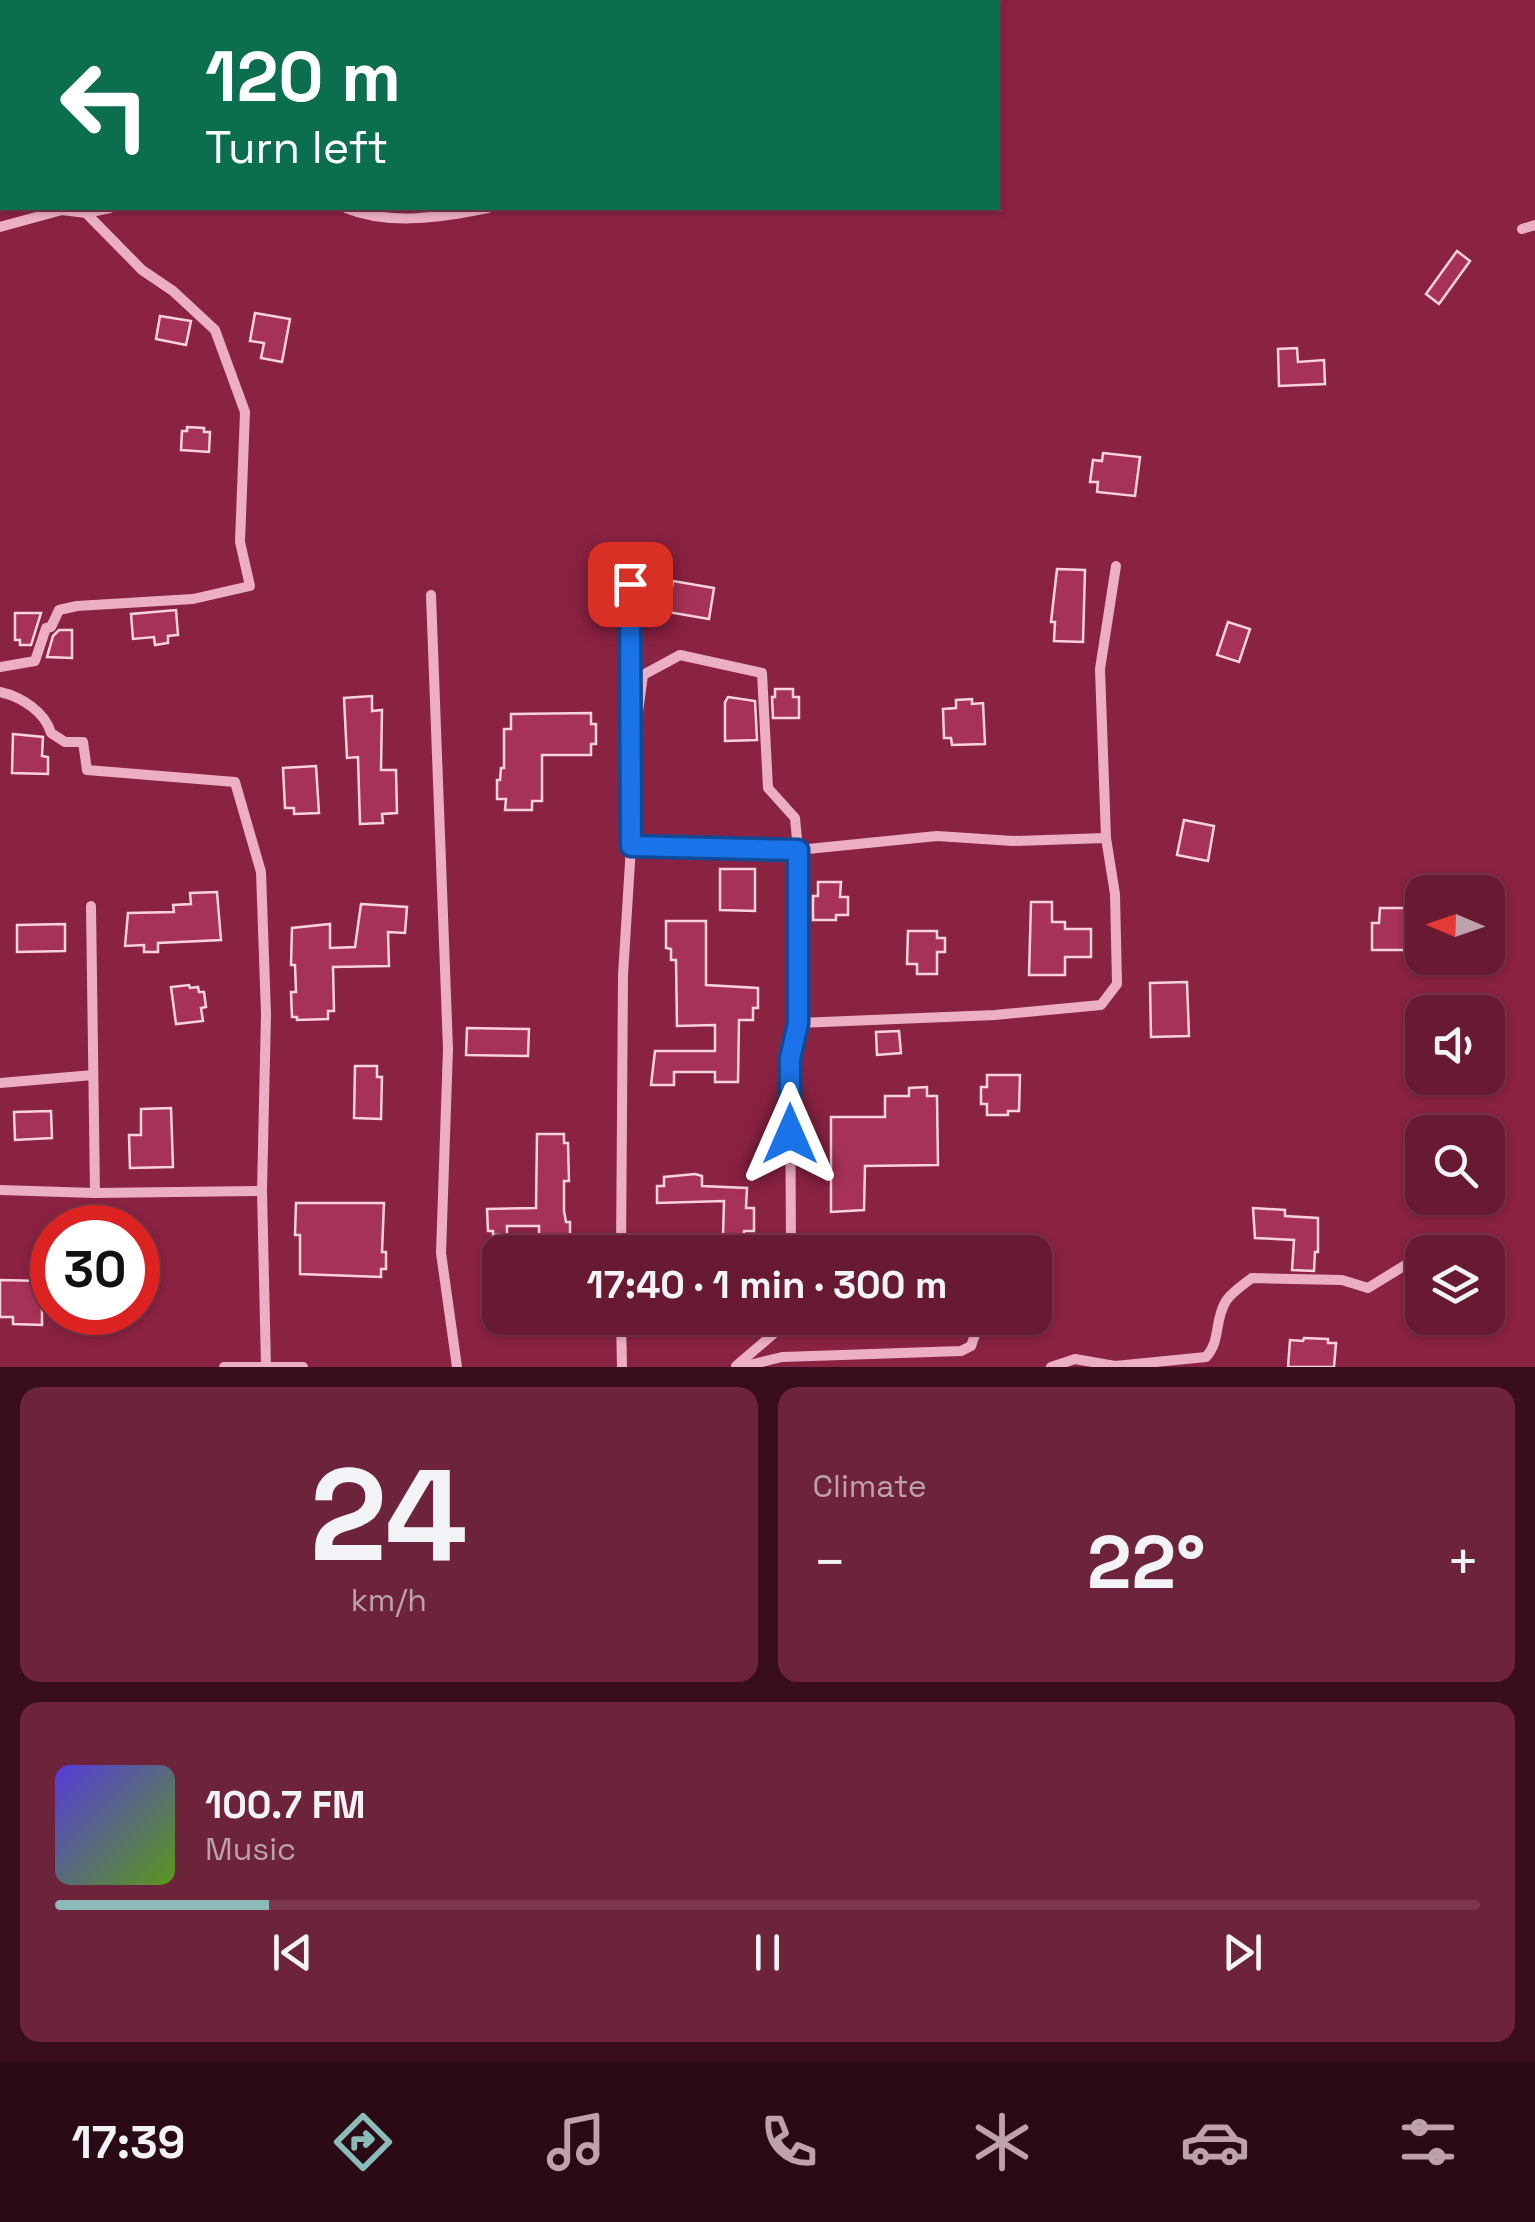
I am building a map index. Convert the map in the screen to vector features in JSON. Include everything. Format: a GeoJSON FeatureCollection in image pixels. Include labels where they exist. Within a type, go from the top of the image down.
{"type":"FeatureCollection","features":[{"type":"Feature","properties":{"kind":"street"},"geometry":{"type":"LineString","coordinates":[[0,226],[62,210],[100,210]]}},
{"type":"Feature","properties":{"kind":"street"},"geometry":{"type":"LineString","coordinates":[[351,210],[366,216],[439,218],[478,210]]}},
{"type":"Feature","properties":{"kind":"street"},"geometry":{"type":"LineString","coordinates":[[0,667],[35,661],[46,628],[51,627],[59,610],[193,600],[250,586],[240,542],[245,412],[215,330],[174,291],[142,270],[86,213]]}},
{"type":"Feature","properties":{"kind":"street"},"geometry":{"type":"LineString","coordinates":[[1522,229],[1535,225]]}},
{"type":"Feature","properties":{"kind":"street"},"geometry":{"type":"LineString","coordinates":[[798,1023],[995,1016],[1101,1005],[1117,984],[1115,894],[1106,838],[1100,669],[1116,566]]}},
{"type":"Feature","properties":{"kind":"street"},"geometry":{"type":"LineString","coordinates":[[620,1235],[624,974],[631,846],[630,584]]}},
{"type":"Feature","properties":{"kind":"street"},"geometry":{"type":"LineString","coordinates":[[431,595],[448,1049],[441,1253],[457,1367]]}},
{"type":"Feature","properties":{"kind":"street"},"geometry":{"type":"LineString","coordinates":[[630,763],[643,674],[680,655],[762,673],[768,788],[795,818],[798,850],[798,1023],[790,1059],[791,1235]]}},
{"type":"Feature","properties":{"kind":"street"},"geometry":{"type":"LineString","coordinates":[[0,692],[24,702],[48,721],[51,734],[65,742],[84,742],[86,770],[235,782],[261,872],[266,1014],[262,1191],[266,1366]]}},
{"type":"Feature","properties":{"kind":"street"},"geometry":{"type":"LineString","coordinates":[[631,846],[798,850],[936,836],[1014,841],[1106,838]]}},
{"type":"Feature","properties":{"kind":"street"},"geometry":{"type":"LineString","coordinates":[[92,906],[95,1193]]}},
{"type":"Feature","properties":{"kind":"street"},"geometry":{"type":"LineString","coordinates":[[0,1083],[94,1075]]}},
{"type":"Feature","properties":{"kind":"street"},"geometry":{"type":"LineString","coordinates":[[0,1190],[262,1191]]}},
{"type":"Feature","properties":{"kind":"street"},"geometry":{"type":"LineString","coordinates":[[1051,1367],[1075,1358],[1115,1366],[1206,1357],[1216,1346],[1220,1316],[1228,1298],[1252,1278],[1342,1280],[1368,1288],[1405,1265]]}},
{"type":"Feature","properties":{"kind":"street"},"geometry":{"type":"LineString","coordinates":[[621,1335],[622,1367]]}},
{"type":"Feature","properties":{"kind":"street"},"geometry":{"type":"LineString","coordinates":[[738,1367],[776,1335]]}},
{"type":"Feature","properties":{"kind":"street"},"geometry":{"type":"LineString","coordinates":[[738,1367],[782,1357],[961,1352],[971,1346],[975,1335]]}},
{"type":"Feature","properties":{"kind":"street"},"geometry":{"type":"LineString","coordinates":[[224,1367],[303,1367]]}},
{"type":"Feature","properties":{"kind":"building"},"geometry":{"type":"Polygon","coordinates":[[[1457,251],[1470,261],[1439,304],[1426,294],[1457,251]]]}},
{"type":"Feature","properties":{"kind":"building"},"geometry":{"type":"Polygon","coordinates":[[[255,313],[290,319],[282,362],[261,358],[264,343],[250,341],[255,313]]]}},
{"type":"Feature","properties":{"kind":"building"},"geometry":{"type":"Polygon","coordinates":[[[160,316],[191,321],[186,345],[156,339],[160,316]]]}},
{"type":"Feature","properties":{"kind":"building"},"geometry":{"type":"Polygon","coordinates":[[[1297,348],[1298,362],[1324,360],[1325,384],[1279,386],[1278,349],[1297,348]]]}},
{"type":"Feature","properties":{"kind":"building"},"geometry":{"type":"Polygon","coordinates":[[[187,427],[210,432],[209,452],[181,450],[182,431],[187,431],[187,427]]]}},
{"type":"Feature","properties":{"kind":"building"},"geometry":{"type":"Polygon","coordinates":[[[1103,453],[1140,457],[1135,496],[1097,492],[1098,482],[1090,482],[1093,460],[1102,461],[1103,453]]]}},
{"type":"Feature","properties":{"kind":"building"},"geometry":{"type":"Polygon","coordinates":[[[1057,569],[1085,570],[1083,642],[1054,641],[1055,622],[1051,622],[1057,569]]]}},
{"type":"Feature","properties":{"kind":"building"},"geometry":{"type":"Polygon","coordinates":[[[673,581],[714,588],[709,619],[668,612],[673,581]]]}},
{"type":"Feature","properties":{"kind":"building"},"geometry":{"type":"Polygon","coordinates":[[[176,610],[178,635],[168,636],[168,643],[155,645],[154,637],[133,639],[131,614],[176,610]]]}},
{"type":"Feature","properties":{"kind":"building"},"geometry":{"type":"Polygon","coordinates":[[[15,613],[41,613],[31,645],[20,645],[20,640],[15,640],[15,613]]]}},
{"type":"Feature","properties":{"kind":"building"},"geometry":{"type":"Polygon","coordinates":[[[1228,622],[1250,629],[1239,662],[1217,655],[1228,622]]]}},
{"type":"Feature","properties":{"kind":"building"},"geometry":{"type":"Polygon","coordinates":[[[59,630],[72,630],[72,658],[47,657],[53,636],[59,630]]]}},
{"type":"Feature","properties":{"kind":"building"},"geometry":{"type":"Polygon","coordinates":[[[775,689],[793,689],[793,697],[799,697],[799,718],[773,718],[775,689]]]}},
{"type":"Feature","properties":{"kind":"building"},"geometry":{"type":"Polygon","coordinates":[[[372,696],[372,711],[382,710],[381,770],[396,770],[397,813],[382,814],[383,823],[360,824],[358,757],[347,758],[344,698],[372,696]]]}},
{"type":"Feature","properties":{"kind":"building"},"geometry":{"type":"Polygon","coordinates":[[[728,697],[755,701],[757,740],[725,741],[728,697]]]}},
{"type":"Feature","properties":{"kind":"building"},"geometry":{"type":"Polygon","coordinates":[[[972,699],[972,704],[983,703],[985,744],[952,745],[951,738],[944,738],[943,709],[956,708],[956,700],[972,699]]]}},
{"type":"Feature","properties":{"kind":"building"},"geometry":{"type":"Polygon","coordinates":[[[591,713],[591,724],[596,724],[596,744],[591,744],[591,755],[542,755],[542,801],[532,801],[532,810],[505,810],[506,799],[497,799],[497,780],[504,768],[504,729],[511,729],[511,714],[591,713]]]}},
{"type":"Feature","properties":{"kind":"building"},"geometry":{"type":"Polygon","coordinates":[[[13,734],[43,737],[42,756],[48,757],[48,774],[12,773],[13,734]]]}},
{"type":"Feature","properties":{"kind":"building"},"geometry":{"type":"Polygon","coordinates":[[[316,766],[319,813],[294,814],[294,808],[285,808],[283,768],[316,766]]]}},
{"type":"Feature","properties":{"kind":"building"},"geometry":{"type":"Polygon","coordinates":[[[1184,820],[1214,826],[1208,861],[1177,855],[1184,820]]]}},
{"type":"Feature","properties":{"kind":"building"},"geometry":{"type":"Polygon","coordinates":[[[720,869],[755,869],[755,911],[720,910],[720,869]]]}},
{"type":"Feature","properties":{"kind":"building"},"geometry":{"type":"Polygon","coordinates":[[[818,882],[841,882],[840,897],[848,897],[848,915],[836,915],[836,920],[813,920],[813,896],[818,896],[818,882]]]}},
{"type":"Feature","properties":{"kind":"building"},"geometry":{"type":"Polygon","coordinates":[[[217,892],[221,940],[158,943],[158,952],[144,952],[144,945],[125,946],[128,913],[174,912],[173,905],[191,904],[190,893],[217,892]]]}},
{"type":"Feature","properties":{"kind":"building"},"geometry":{"type":"Polygon","coordinates":[[[1031,902],[1052,902],[1052,922],[1065,922],[1065,929],[1091,929],[1091,957],[1065,957],[1065,975],[1029,975],[1031,902]]]}},
{"type":"Feature","properties":{"kind":"building"},"geometry":{"type":"Polygon","coordinates":[[[361,904],[407,907],[405,933],[388,932],[389,966],[333,967],[334,1011],[328,1011],[328,1019],[297,1020],[292,1017],[291,992],[296,992],[295,965],[291,965],[292,928],[330,924],[330,948],[355,947],[361,904]]]}},
{"type":"Feature","properties":{"kind":"building"},"geometry":{"type":"Polygon","coordinates":[[[1380,908],[1405,908],[1405,950],[1372,950],[1372,923],[1379,923],[1380,908]]]}},
{"type":"Feature","properties":{"kind":"building"},"geometry":{"type":"Polygon","coordinates":[[[666,921],[706,921],[706,985],[758,988],[758,1008],[753,1008],[753,1020],[739,1020],[738,1082],[715,1082],[715,1072],[674,1072],[674,1085],[651,1085],[655,1051],[715,1051],[715,1025],[677,1026],[676,960],[671,960],[671,949],[666,948],[666,921]]]}},
{"type":"Feature","properties":{"kind":"building"},"geometry":{"type":"Polygon","coordinates":[[[65,924],[65,951],[17,952],[17,925],[65,924]]]}},
{"type":"Feature","properties":{"kind":"building"},"geometry":{"type":"Polygon","coordinates":[[[908,931],[937,931],[937,938],[945,938],[945,952],[937,952],[937,974],[917,974],[917,964],[907,964],[908,931]]]}},
{"type":"Feature","properties":{"kind":"building"},"geometry":{"type":"Polygon","coordinates":[[[1187,982],[1189,1036],[1151,1037],[1150,983],[1187,982]]]}},
{"type":"Feature","properties":{"kind":"building"},"geometry":{"type":"Polygon","coordinates":[[[189,985],[204,992],[203,1021],[176,1024],[171,987],[189,985]]]}},
{"type":"Feature","properties":{"kind":"building"},"geometry":{"type":"Polygon","coordinates":[[[467,1028],[529,1029],[528,1056],[466,1055],[467,1028]]]}},
{"type":"Feature","properties":{"kind":"building"},"geometry":{"type":"Polygon","coordinates":[[[899,1031],[901,1053],[877,1055],[876,1032],[899,1031]]]}},
{"type":"Feature","properties":{"kind":"building"},"geometry":{"type":"Polygon","coordinates":[[[355,1066],[377,1066],[377,1077],[382,1077],[381,1119],[354,1118],[355,1066]]]}},
{"type":"Feature","properties":{"kind":"building"},"geometry":{"type":"Polygon","coordinates":[[[987,1075],[1020,1075],[1019,1111],[987,1115],[987,1104],[981,1104],[981,1087],[987,1087],[987,1075]]]}},
{"type":"Feature","properties":{"kind":"building"},"geometry":{"type":"Polygon","coordinates":[[[927,1087],[927,1096],[937,1096],[938,1165],[865,1166],[864,1210],[831,1212],[831,1117],[885,1117],[885,1096],[909,1096],[909,1088],[927,1087]]]}},
{"type":"Feature","properties":{"kind":"building"},"geometry":{"type":"Polygon","coordinates":[[[171,1108],[173,1167],[130,1168],[129,1135],[141,1135],[141,1109],[171,1108]]]}},
{"type":"Feature","properties":{"kind":"building"},"geometry":{"type":"Polygon","coordinates":[[[51,1111],[52,1138],[15,1140],[14,1112],[51,1111]]]}},
{"type":"Feature","properties":{"kind":"building"},"geometry":{"type":"Polygon","coordinates":[[[537,1134],[564,1134],[564,1143],[568,1143],[569,1181],[564,1181],[564,1211],[566,1222],[570,1222],[570,1235],[539,1235],[539,1226],[507,1226],[507,1234],[493,1235],[493,1231],[488,1231],[487,1209],[536,1208],[537,1134]]]}},
{"type":"Feature","properties":{"kind":"building"},"geometry":{"type":"Polygon","coordinates":[[[695,1174],[702,1176],[702,1186],[747,1188],[746,1208],[754,1208],[754,1231],[723,1235],[724,1201],[657,1203],[657,1186],[664,1186],[664,1177],[695,1174]]]}},
{"type":"Feature","properties":{"kind":"building"},"geometry":{"type":"Polygon","coordinates":[[[296,1203],[384,1203],[382,1252],[386,1252],[386,1269],[381,1269],[381,1277],[300,1274],[296,1203]]]}},
{"type":"Feature","properties":{"kind":"building"},"geometry":{"type":"Polygon","coordinates":[[[1253,1208],[1285,1210],[1285,1216],[1318,1218],[1314,1271],[1292,1270],[1294,1240],[1255,1238],[1253,1208]]]}},
{"type":"Feature","properties":{"kind":"building"},"geometry":{"type":"Polygon","coordinates":[[[0,1280],[30,1281],[30,1325],[13,1324],[13,1317],[0,1317],[0,1280]]]}},
{"type":"Feature","properties":{"kind":"building"},"geometry":{"type":"Polygon","coordinates":[[[1290,1340],[1336,1343],[1334,1367],[1288,1367],[1290,1340]]]}},
{"type":"Feature","properties":{"kind":"route"},"geometry":{"type":"LineString","coordinates":[[630,584],[631,846],[798,850],[798,1023],[790,1059],[790,1134]]}}]}
